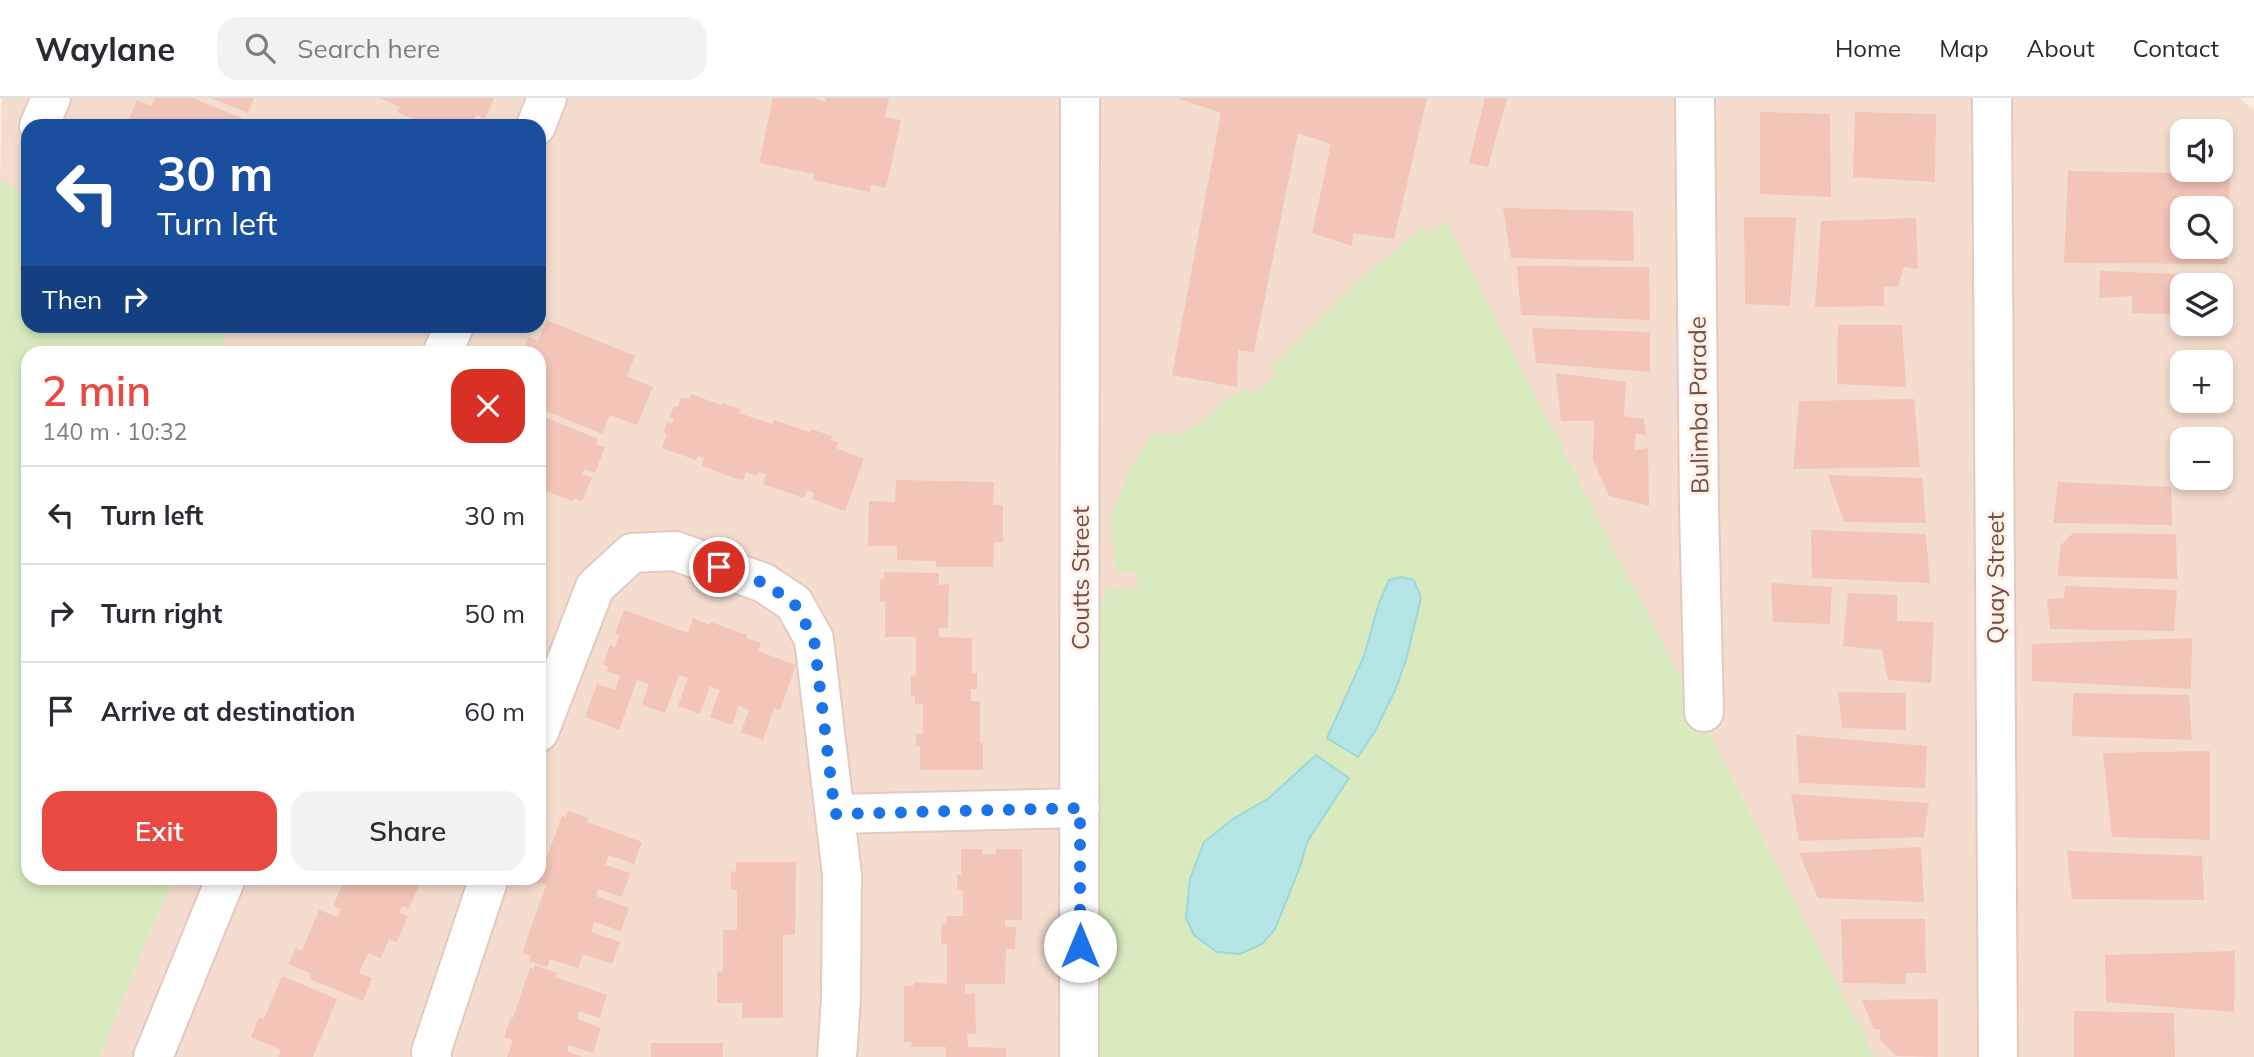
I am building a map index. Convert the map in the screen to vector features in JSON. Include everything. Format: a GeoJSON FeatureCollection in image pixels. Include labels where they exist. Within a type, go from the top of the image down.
{"type":"FeatureCollection","features":[{"type":"Feature","properties":{"kind":"street"},"geometry":{"type":"LineString","coordinates":[[42,119],[51,98]]}},
{"type":"Feature","properties":{"kind":"street"},"geometry":{"type":"LineString","coordinates":[[539,119],[547,98]]}},
{"type":"Feature","properties":{"kind":"street","name":"Coutts Street"},"geometry":{"type":"LineString","coordinates":[[1079,1057],[1080,98]]}},
{"type":"Feature","properties":{"kind":"street","name":"Bulimba Parade"},"geometry":{"type":"LineString","coordinates":[[1695,98],[1704,712]]}},
{"type":"Feature","properties":{"kind":"street","name":"Quay Street"},"geometry":{"type":"LineString","coordinates":[[1992,98],[1998,1057]]}},
{"type":"Feature","properties":{"kind":"street"},"geometry":{"type":"LineString","coordinates":[[546,714],[595,587],[632,553],[675,551],[764,583],[794,603],[814,639],[842,875],[841,998],[837,1057]]}},
{"type":"Feature","properties":{"kind":"street"},"geometry":{"type":"LineString","coordinates":[[835,814],[1080,808]]}},
{"type":"Feature","properties":{"kind":"street"},"geometry":{"type":"LineString","coordinates":[[153,1057],[223,885]]}},
{"type":"Feature","properties":{"kind":"street"},"geometry":{"type":"LineString","coordinates":[[432,1057],[431,1052],[487,885]]}},
{"type":"Feature","properties":{"kind":"shaded area"},"geometry":{"type":"Polygon","coordinates":[[[2,98],[2238,98],[2254,109],[2254,1057],[1875,1057],[1445,221],[1135,1057],[99,1057],[170,885],[546,885],[546,346],[222,346],[227,333],[546,333],[546,119],[21,119],[21,192],[0,182],[2,98]]]}},
{"type":"Feature","properties":{"kind":"green space"},"geometry":{"type":"Polygon","coordinates":[[[0,182],[21,192],[21,333],[227,333],[222,346],[21,346],[21,885],[170,885],[99,1057],[0,1057],[0,182]]]}},
{"type":"Feature","properties":{"kind":"green space"},"geometry":{"type":"Polygon","coordinates":[[[1445,220],[1875,1057],[1093,1057],[1096,614],[1109,588],[1137,590],[1137,573],[1116,571],[1111,518],[1129,469],[1153,434],[1182,433],[1198,425],[1237,393],[1245,389],[1255,394],[1277,374],[1271,367],[1356,283],[1423,227],[1428,236],[1445,220]]]}},
{"type":"Feature","properties":{"kind":"water"},"geometry":{"type":"Polygon","coordinates":[[[1401,577],[1414,580],[1421,598],[1406,660],[1396,688],[1375,731],[1358,757],[1327,738],[1364,656],[1379,603],[1389,580],[1401,577]]]}},
{"type":"Feature","properties":{"kind":"water"},"geometry":{"type":"Polygon","coordinates":[[[1316,755],[1349,778],[1307,842],[1275,929],[1262,944],[1240,954],[1217,952],[1194,935],[1186,918],[1190,879],[1204,842],[1233,819],[1269,798],[1316,755]]]}},
{"type":"Feature","properties":{"kind":"building"},"geometry":{"type":"Polygon","coordinates":[[[155,98],[193,98],[244,119],[129,119],[137,100],[152,106],[155,98]]]}},
{"type":"Feature","properties":{"kind":"building"},"geometry":{"type":"Polygon","coordinates":[[[211,98],[254,98],[248,113],[211,98]]]}},
{"type":"Feature","properties":{"kind":"building"},"geometry":{"type":"Polygon","coordinates":[[[380,98],[494,98],[485,119],[476,115],[475,119],[413,119],[397,112],[400,107],[380,98]]]}},
{"type":"Feature","properties":{"kind":"building"},"geometry":{"type":"Polygon","coordinates":[[[773,98],[812,98],[825,101],[826,98],[889,98],[885,117],[901,120],[886,188],[871,185],[870,192],[813,180],[814,174],[759,163],[773,98]]]}},
{"type":"Feature","properties":{"kind":"building"},"geometry":{"type":"Polygon","coordinates":[[[1177,98],[1427,98],[1394,239],[1353,233],[1352,246],[1312,233],[1331,144],[1298,133],[1254,352],[1238,350],[1237,387],[1172,375],[1221,113],[1177,98]]]}},
{"type":"Feature","properties":{"kind":"building"},"geometry":{"type":"Polygon","coordinates":[[[1485,98],[1507,98],[1488,167],[1469,163],[1485,98]]]}},
{"type":"Feature","properties":{"kind":"building"},"geometry":{"type":"Polygon","coordinates":[[[1760,112],[1830,114],[1831,197],[1760,194],[1760,112]]]}},
{"type":"Feature","properties":{"kind":"building"},"geometry":{"type":"Polygon","coordinates":[[[1855,112],[1936,114],[1935,182],[1853,177],[1855,112]]]}},
{"type":"Feature","properties":{"kind":"building"},"geometry":{"type":"Polygon","coordinates":[[[2068,171],[2170,173],[2170,182],[2230,182],[2229,196],[2170,196],[2170,259],[2227,259],[2227,264],[2064,263],[2068,171]]]}},
{"type":"Feature","properties":{"kind":"building"},"geometry":{"type":"Polygon","coordinates":[[[1503,208],[1633,211],[1634,261],[1511,258],[1503,208]]]}},
{"type":"Feature","properties":{"kind":"building"},"geometry":{"type":"Polygon","coordinates":[[[1744,217],[1796,217],[1790,306],[1745,304],[1744,217]]]}},
{"type":"Feature","properties":{"kind":"building"},"geometry":{"type":"Polygon","coordinates":[[[1916,218],[1918,269],[1904,267],[1898,287],[1884,286],[1884,306],[1815,307],[1821,221],[1916,218]]]}},
{"type":"Feature","properties":{"kind":"building"},"geometry":{"type":"Polygon","coordinates":[[[1517,266],[1649,267],[1650,320],[1521,315],[1517,266]]]}},
{"type":"Feature","properties":{"kind":"building"},"geometry":{"type":"Polygon","coordinates":[[[2100,271],[2170,274],[2170,315],[2132,313],[2132,296],[2099,298],[2100,271]]]}},
{"type":"Feature","properties":{"kind":"building"},"geometry":{"type":"Polygon","coordinates":[[[547,320],[635,356],[627,376],[653,387],[637,425],[610,415],[602,434],[546,411],[546,346],[525,346],[529,337],[538,341],[541,333],[546,333],[547,320]]]}},
{"type":"Feature","properties":{"kind":"building"},"geometry":{"type":"Polygon","coordinates":[[[1838,325],[1902,325],[1906,387],[1837,384],[1838,325]]]}},
{"type":"Feature","properties":{"kind":"building"},"geometry":{"type":"Polygon","coordinates":[[[1532,328],[1650,332],[1650,372],[1536,363],[1532,328]]]}},
{"type":"Feature","properties":{"kind":"building"},"geometry":{"type":"Polygon","coordinates":[[[1556,373],[1626,382],[1624,416],[1644,419],[1647,436],[1636,433],[1634,450],[1648,448],[1649,506],[1609,496],[1593,460],[1594,421],[1561,421],[1556,373]]]}},
{"type":"Feature","properties":{"kind":"building"},"geometry":{"type":"Polygon","coordinates":[[[691,394],[740,409],[739,413],[772,424],[774,420],[832,436],[831,440],[838,442],[836,448],[864,459],[845,511],[812,499],[814,493],[807,490],[804,498],[763,484],[766,474],[759,472],[757,476],[746,472],[743,481],[702,466],[704,458],[698,456],[696,460],[662,448],[667,434],[663,433],[667,422],[672,424],[674,419],[670,417],[674,406],[678,407],[681,397],[689,399],[691,394]]]}},
{"type":"Feature","properties":{"kind":"building"},"geometry":{"type":"Polygon","coordinates":[[[1914,399],[1920,467],[1793,469],[1799,401],[1914,399]]]}},
{"type":"Feature","properties":{"kind":"building"},"geometry":{"type":"Polygon","coordinates":[[[547,418],[598,439],[596,444],[605,447],[595,473],[585,469],[582,474],[592,478],[582,501],[574,498],[572,501],[546,491],[547,418]]]}},
{"type":"Feature","properties":{"kind":"building"},"geometry":{"type":"Polygon","coordinates":[[[1828,475],[1922,478],[1926,523],[1844,522],[1828,475]]]}},
{"type":"Feature","properties":{"kind":"building"},"geometry":{"type":"Polygon","coordinates":[[[896,480],[994,482],[993,505],[1003,505],[1003,542],[994,542],[993,567],[936,567],[936,561],[897,560],[897,546],[868,546],[869,501],[895,502],[896,480]]]}},
{"type":"Feature","properties":{"kind":"building"},"geometry":{"type":"Polygon","coordinates":[[[2058,482],[2170,487],[2171,490],[2172,525],[2053,523],[2058,482]]]}},
{"type":"Feature","properties":{"kind":"building"},"geometry":{"type":"Polygon","coordinates":[[[1811,530],[1926,534],[1930,583],[1812,578],[1811,530]]]}},
{"type":"Feature","properties":{"kind":"building"},"geometry":{"type":"Polygon","coordinates":[[[2073,533],[2176,534],[2177,579],[2057,576],[2061,545],[2073,533]]]}},
{"type":"Feature","properties":{"kind":"building"},"geometry":{"type":"Polygon","coordinates":[[[884,572],[939,573],[939,585],[949,584],[948,628],[939,628],[939,637],[972,638],[972,673],[977,673],[977,689],[971,689],[971,701],[980,701],[983,770],[920,770],[920,746],[916,746],[916,734],[923,734],[923,704],[915,704],[915,697],[911,696],[911,676],[916,675],[916,637],[885,637],[885,602],[880,602],[880,579],[884,579],[884,572]]]}},
{"type":"Feature","properties":{"kind":"building"},"geometry":{"type":"Polygon","coordinates":[[[1771,583],[1832,587],[1830,624],[1773,622],[1771,583]]]}},
{"type":"Feature","properties":{"kind":"building"},"geometry":{"type":"Polygon","coordinates":[[[2065,586],[2177,590],[2174,631],[2050,629],[2047,599],[2064,598],[2065,586]]]}},
{"type":"Feature","properties":{"kind":"building"},"geometry":{"type":"Polygon","coordinates":[[[1848,593],[1897,595],[1897,621],[1934,622],[1931,683],[1888,680],[1882,650],[1843,646],[1848,593]]]}},
{"type":"Feature","properties":{"kind":"building"},"geometry":{"type":"Polygon","coordinates":[[[624,610],[688,633],[693,618],[710,625],[711,622],[761,643],[758,651],[796,665],[780,710],[774,708],[763,740],[741,732],[749,710],[739,706],[732,725],[710,717],[720,690],[710,686],[700,714],[678,706],[688,678],[679,675],[665,713],[642,705],[649,684],[637,680],[619,730],[585,717],[597,684],[615,690],[620,676],[607,671],[608,666],[603,665],[610,645],[615,647],[619,635],[615,634],[624,610]]]}},
{"type":"Feature","properties":{"kind":"building"},"geometry":{"type":"Polygon","coordinates":[[[2192,638],[2191,689],[2032,681],[2032,644],[2192,638]]]}},
{"type":"Feature","properties":{"kind":"building"},"geometry":{"type":"Polygon","coordinates":[[[1838,692],[1906,693],[1906,730],[1842,728],[1838,692]]]}},
{"type":"Feature","properties":{"kind":"building"},"geometry":{"type":"Polygon","coordinates":[[[2073,693],[2189,695],[2192,740],[2072,736],[2073,693]]]}},
{"type":"Feature","properties":{"kind":"building"},"geometry":{"type":"Polygon","coordinates":[[[1796,735],[1927,746],[1925,788],[1799,783],[1796,735]]]}},
{"type":"Feature","properties":{"kind":"building"},"geometry":{"type":"Polygon","coordinates":[[[2210,751],[2210,840],[2112,837],[2103,753],[2210,751]]]}},
{"type":"Feature","properties":{"kind":"building"},"geometry":{"type":"Polygon","coordinates":[[[1791,794],[1929,803],[1924,837],[1799,841],[1791,794]]]}},
{"type":"Feature","properties":{"kind":"building"},"geometry":{"type":"Polygon","coordinates":[[[568,811],[589,818],[587,822],[642,842],[634,864],[609,855],[605,865],[630,873],[622,897],[598,889],[596,896],[629,908],[621,931],[594,922],[591,932],[620,942],[612,964],[583,954],[578,968],[550,959],[547,967],[529,961],[531,956],[522,953],[546,885],[546,860],[562,816],[566,817],[568,811]]]}},
{"type":"Feature","properties":{"kind":"building"},"geometry":{"type":"Polygon","coordinates":[[[1921,847],[1924,902],[1818,898],[1799,853],[1921,847]]]}},
{"type":"Feature","properties":{"kind":"building"},"geometry":{"type":"Polygon","coordinates":[[[961,849],[982,849],[982,854],[996,854],[996,849],[1022,849],[1022,920],[1005,920],[1005,927],[1016,927],[1015,949],[1006,949],[1005,984],[965,984],[965,994],[975,993],[976,1034],[967,1034],[968,1047],[1006,1048],[1006,1057],[946,1057],[946,1047],[910,1047],[912,1042],[904,1042],[904,986],[913,986],[914,982],[947,984],[947,944],[941,944],[942,924],[946,924],[947,916],[963,916],[963,890],[957,890],[957,875],[961,875],[961,849]]]}},
{"type":"Feature","properties":{"kind":"building"},"geometry":{"type":"Polygon","coordinates":[[[2067,851],[2202,856],[2204,900],[2072,899],[2067,851]]]}},
{"type":"Feature","properties":{"kind":"building"},"geometry":{"type":"Polygon","coordinates":[[[736,862],[796,862],[795,935],[783,935],[783,1018],[742,1018],[742,1003],[717,1003],[717,971],[723,972],[723,930],[737,930],[737,890],[731,890],[731,871],[736,872],[736,862]]]}},
{"type":"Feature","properties":{"kind":"building"},"geometry":{"type":"Polygon","coordinates":[[[342,885],[419,885],[409,908],[402,906],[399,913],[408,916],[397,942],[389,939],[381,958],[368,953],[359,973],[372,978],[363,1001],[310,979],[311,974],[288,964],[296,948],[302,951],[319,910],[338,917],[341,909],[333,906],[342,885]]]}},
{"type":"Feature","properties":{"kind":"building"},"geometry":{"type":"Polygon","coordinates":[[[1841,919],[1925,919],[1926,973],[1905,973],[1906,984],[1843,983],[1841,919]]]}},
{"type":"Feature","properties":{"kind":"building"},"geometry":{"type":"Polygon","coordinates":[[[2235,951],[2234,1012],[2106,1002],[2105,955],[2235,951]]]}},
{"type":"Feature","properties":{"kind":"building"},"geometry":{"type":"Polygon","coordinates":[[[535,965],[557,973],[555,977],[607,995],[600,1018],[579,1011],[577,1019],[601,1028],[593,1053],[569,1045],[567,1051],[582,1057],[507,1057],[513,1040],[504,1037],[530,968],[534,969],[535,965]]]}},
{"type":"Feature","properties":{"kind":"building"},"geometry":{"type":"Polygon","coordinates":[[[282,976],[337,999],[313,1057],[278,1057],[281,1050],[251,1037],[259,1017],[264,1019],[282,976]]]}},
{"type":"Feature","properties":{"kind":"building"},"geometry":{"type":"Polygon","coordinates":[[[1938,999],[1938,1057],[1896,1056],[1880,1040],[1880,1029],[1874,1029],[1862,1000],[1938,999]]]}},
{"type":"Feature","properties":{"kind":"building"},"geometry":{"type":"Polygon","coordinates":[[[2074,1011],[2174,1013],[2175,1057],[2074,1057],[2074,1011]]]}},
{"type":"Feature","properties":{"kind":"building"},"geometry":{"type":"Polygon","coordinates":[[[651,1043],[723,1043],[723,1057],[651,1057],[651,1043]]]}},
{"type":"Feature","properties":{"kind":"route"},"geometry":{"type":"LineString","coordinates":[[719,567],[764,583],[794,603],[814,639],[835,814],[1080,808],[1080,946]]}}]}
